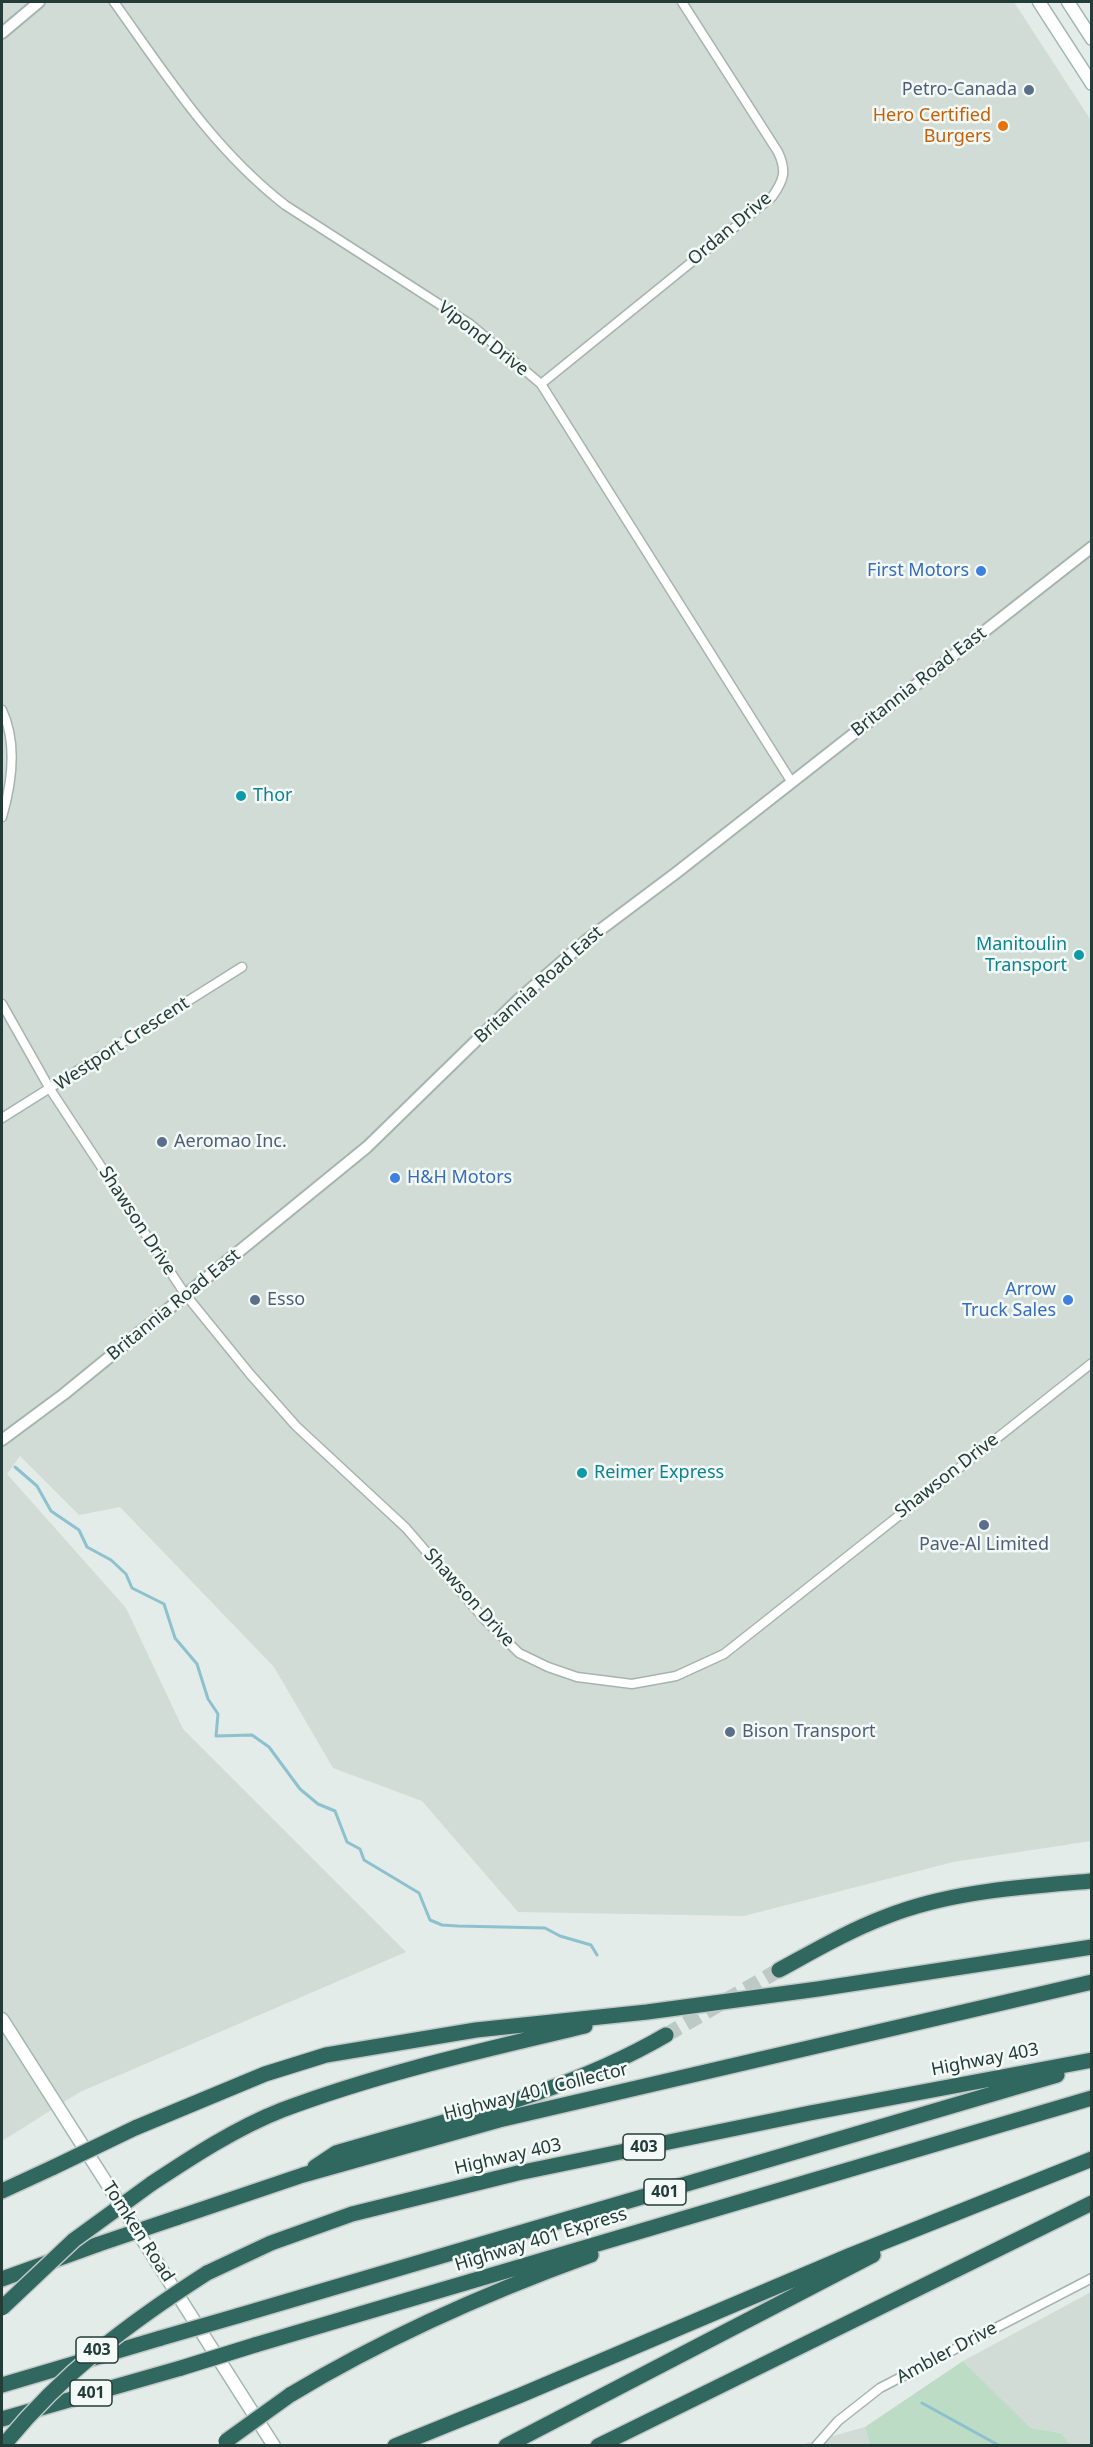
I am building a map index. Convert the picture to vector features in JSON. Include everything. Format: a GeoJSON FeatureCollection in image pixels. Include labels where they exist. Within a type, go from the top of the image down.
{"type":"FeatureCollection","features":[{"type":"Feature","properties":{"kind":"highway"},"geometry":{"type":"LineString","coordinates":[[779,1970],[844,1934],[887,1916],[926,1904],[983,1892],[1092,1881]]}},
{"type":"Feature","properties":{"kind":"highway"},"geometry":{"type":"LineString","coordinates":[[2,2191],[135,2128],[265,2074],[326,2055],[476,2030],[647,2012],[1092,1947]]}},
{"type":"Feature","properties":{"kind":"highway","name":"Highway 401 Collector"},"geometry":{"type":"LineString","coordinates":[[2,2278],[303,2175],[499,2120],[1092,1982]]}},
{"type":"Feature","properties":{"kind":"highway"},"geometry":{"type":"LineString","coordinates":[[2,2308],[74,2240],[151,2184],[193,2158],[280,2111],[357,2085],[476,2052],[647,2012]]}},
{"type":"Feature","properties":{"kind":"highway"},"geometry":{"type":"LineString","coordinates":[[303,2175],[336,2153],[523,2097],[596,2072],[666,2035]]}},
{"type":"Feature","properties":{"kind":"highway","name":"Highway 403"},"geometry":{"type":"LineString","coordinates":[[3,2445],[68,2375],[151,2309],[207,2273],[271,2243],[352,2214],[518,2173],[810,2113],[1092,2060]]}},
{"type":"Feature","properties":{"kind":"highway","name":"Highway 401 Express"},"geometry":{"type":"LineString","coordinates":[[2,2385],[1092,2065]]}},
{"type":"Feature","properties":{"kind":"highway","name":"Highway 401 Express"},"geometry":{"type":"LineString","coordinates":[[2,2419],[1092,2098]]}},
{"type":"Feature","properties":{"kind":"highway"},"geometry":{"type":"LineString","coordinates":[[395,2445],[522,2395],[851,2255],[1092,2159]]}},
{"type":"Feature","properties":{"kind":"highway"},"geometry":{"type":"LineString","coordinates":[[598,2445],[1092,2203]]}},
{"type":"Feature","properties":{"kind":"highway"},"geometry":{"type":"LineString","coordinates":[[223,2443],[290,2395],[350,2359],[508,2285],[731,2204]]}},
{"type":"Feature","properties":{"kind":"highway"},"geometry":{"type":"LineString","coordinates":[[506,2445],[944,2219]]}},
{"type":"Feature","properties":{"kind":"main road"},"geometry":{"type":"LineString","coordinates":[[1039,2],[1092,84]]}},
{"type":"Feature","properties":{"kind":"main road"},"geometry":{"type":"LineString","coordinates":[[1068,2],[1092,39]]}},
{"type":"Feature","properties":{"kind":"main road","name":"Tomken Road"},"geometry":{"type":"LineString","coordinates":[[2,2019],[274,2445]]}},
{"type":"Feature","properties":{"kind":"street"},"geometry":{"type":"LineString","coordinates":[[2,33],[39,2]]}},
{"type":"Feature","properties":{"kind":"street","name":"Vipond Drive"},"geometry":{"type":"LineString","coordinates":[[114,2],[223,150],[257,184],[285,206],[471,324],[541,384],[791,781]]}},
{"type":"Feature","properties":{"kind":"street","name":"Ordan Drive"},"geometry":{"type":"LineString","coordinates":[[541,384],[772,197],[783,181],[785,167],[778,152],[682,2]]}},
{"type":"Feature","properties":{"kind":"street","name":"Britannia Road East"},"geometry":{"type":"LineString","coordinates":[[2,1440],[64,1394],[367,1147],[519,999],[579,946],[676,873],[1092,547]]}},
{"type":"Feature","properties":{"kind":"street"},"geometry":{"type":"LineString","coordinates":[[2,710],[10,728],[10,789],[2,817]]}},
{"type":"Feature","properties":{"kind":"street","name":"Westport Crescent"},"geometry":{"type":"LineString","coordinates":[[2,1118],[242,967]]}},
{"type":"Feature","properties":{"kind":"street","name":"Shawson Drive"},"geometry":{"type":"LineString","coordinates":[[2,1004],[50,1089],[185,1294],[250,1374],[296,1426],[406,1528],[484,1620],[519,1653],[548,1667],[577,1677],[632,1684],[676,1676],[724,1654],[1092,1363]]}},
{"type":"Feature","properties":{"kind":"street","name":"Ambler Drive"},"geometry":{"type":"LineString","coordinates":[[816,2445],[837,2421],[880,2388],[1092,2278]]}},
{"type":"Feature","properties":{"kind":"shaded area"},"geometry":{"type":"Polygon","coordinates":[[[2,2],[1014,2],[1092,122],[1091,1841],[953,1862],[744,1916],[518,1912],[422,1801],[333,1768],[274,1667],[120,1507],[79,1515],[20,1456],[7,1474],[126,1608],[183,1729],[406,1952],[80,2092],[2,2141],[2,2]]]}},
{"type":"Feature","properties":{"kind":"shaded area"},"geometry":{"type":"Polygon","coordinates":[[[1091,2292],[1091,2445],[1070,2445],[1061,2433],[1031,2428],[963,2361],[1091,2292]]]}},
{"type":"Feature","properties":{"kind":"shaded area"},"geometry":{"type":"Polygon","coordinates":[[[865,2427],[870,2445],[797,2446],[865,2427]]]}},
{"type":"Feature","properties":{"kind":"green space"},"geometry":{"type":"Polygon","coordinates":[[[963,2361],[1031,2428],[1061,2433],[1070,2445],[870,2445],[865,2427],[963,2361]]]}},
{"type":"Feature","properties":{"kind":"waterway"},"geometry":{"type":"LineString","coordinates":[[15,1467],[37,1486],[51,1511],[79,1530],[87,1547],[111,1560],[126,1574],[132,1588],[164,1604],[175,1638],[197,1664],[208,1699],[218,1714],[216,1736],[252,1735],[269,1747],[300,1789],[318,1804],[335,1811],[347,1842],[360,1849],[364,1860],[419,1893],[430,1920],[442,1925],[545,1928],[560,1936],[591,1945],[597,1955]]}},
{"type":"Feature","properties":{"kind":"waterway"},"geometry":{"type":"LineString","coordinates":[[922,2403],[1000,2446]]}},
{"type":"Feature","properties":{"kind":"tunnel"},"geometry":{"type":"LineString","coordinates":[[666,2035],[779,1970]]}},
{"type":"Feature","properties":{"kind":"place","name":"Petro-Canada"},"geometry":{"type":"Point","coordinates":[1029,90]}},
{"type":"Feature","properties":{"kind":"place","name":"Hero Certified Burgers"},"geometry":{"type":"Point","coordinates":[1003,126]}},
{"type":"Feature","properties":{"kind":"place","name":"First Motors"},"geometry":{"type":"Point","coordinates":[981,571]}},
{"type":"Feature","properties":{"kind":"place","name":"Thor"},"geometry":{"type":"Point","coordinates":[241,796]}},
{"type":"Feature","properties":{"kind":"place","name":"Manitoulin Transport"},"geometry":{"type":"Point","coordinates":[1079,955]}},
{"type":"Feature","properties":{"kind":"place","name":"Aeromao Inc."},"geometry":{"type":"Point","coordinates":[162,1142]}},
{"type":"Feature","properties":{"kind":"place","name":"H&H Motors"},"geometry":{"type":"Point","coordinates":[395,1178]}},
{"type":"Feature","properties":{"kind":"place","name":"Esso"},"geometry":{"type":"Point","coordinates":[255,1300]}},
{"type":"Feature","properties":{"kind":"place","name":"Arrow Truck Sales"},"geometry":{"type":"Point","coordinates":[1068,1300]}},
{"type":"Feature","properties":{"kind":"place","name":"Reimer Express"},"geometry":{"type":"Point","coordinates":[582,1473]}},
{"type":"Feature","properties":{"kind":"place","name":"Pave-Al Limited"},"geometry":{"type":"Point","coordinates":[984,1525]}},
{"type":"Feature","properties":{"kind":"place","name":"Bison Transport"},"geometry":{"type":"Point","coordinates":[730,1732]}}]}
